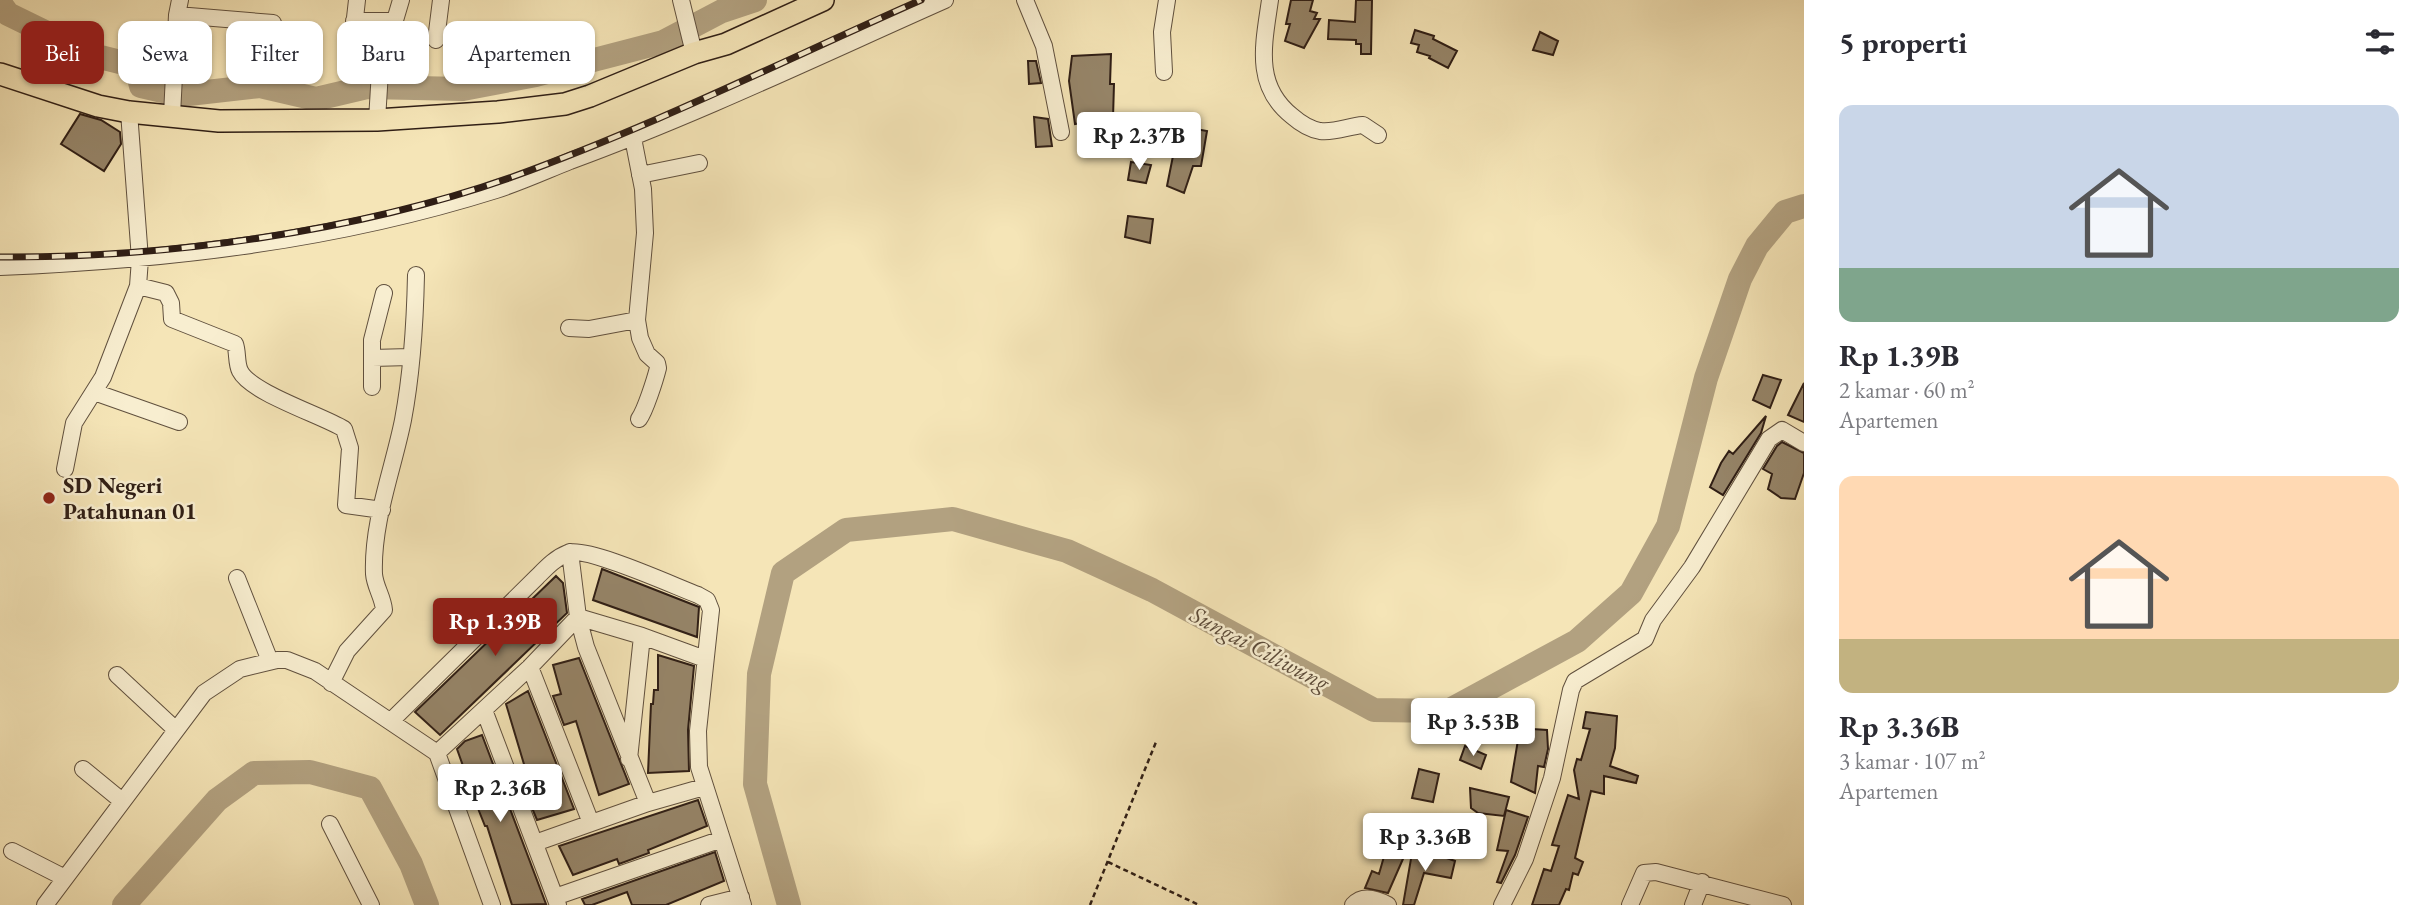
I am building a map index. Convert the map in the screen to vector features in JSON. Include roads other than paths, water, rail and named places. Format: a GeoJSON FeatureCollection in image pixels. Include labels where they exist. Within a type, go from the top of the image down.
{"type":"FeatureCollection","features":[{"type":"Feature","properties":{"kind":"main road"},"geometry":{"type":"LineString","coordinates":[[0,74],[98,106],[129,112],[173,108],[219,121],[377,112],[498,112],[565,104],[632,80],[693,49],[726,44],[823,0]]}},
{"type":"Feature","properties":{"kind":"street"},"geometry":{"type":"LineString","coordinates":[[354,21],[358,0]]}},
{"type":"Feature","properties":{"kind":"street"},"geometry":{"type":"LineString","coordinates":[[395,21],[401,0]]}},
{"type":"Feature","properties":{"kind":"street"},"geometry":{"type":"LineString","coordinates":[[436,40],[441,0]]}},
{"type":"Feature","properties":{"kind":"street"},"geometry":{"type":"LineString","coordinates":[[681,0],[693,49]]}},
{"type":"Feature","properties":{"kind":"street"},"geometry":{"type":"LineString","coordinates":[[0,267],[140,259],[236,248],[363,226],[499,189],[633,138],[945,0]]}},
{"type":"Feature","properties":{"kind":"street"},"geometry":{"type":"LineString","coordinates":[[1025,0],[1044,46],[1061,132]]}},
{"type":"Feature","properties":{"kind":"street"},"geometry":{"type":"LineString","coordinates":[[1164,72],[1162,32],[1167,0]]}},
{"type":"Feature","properties":{"kind":"street"},"geometry":{"type":"LineString","coordinates":[[1269,0],[1265,73],[1268,89],[1279,106],[1303,125],[1320,131],[1363,125],[1378,135]]}},
{"type":"Feature","properties":{"kind":"street"},"geometry":{"type":"LineString","coordinates":[[173,108],[178,7],[261,21]]}},
{"type":"Feature","properties":{"kind":"street"},"geometry":{"type":"LineString","coordinates":[[377,112],[379,84]]}},
{"type":"Feature","properties":{"kind":"street"},"geometry":{"type":"LineString","coordinates":[[65,469],[74,423],[94,393],[116,348],[138,286],[140,259],[129,112]]}},
{"type":"Feature","properties":{"kind":"street"},"geometry":{"type":"LineString","coordinates":[[633,138],[640,175],[645,233],[637,320],[640,338],[647,354],[657,363],[658,368],[644,404],[645,411],[639,419]]}},
{"type":"Feature","properties":{"kind":"street"},"geometry":{"type":"LineString","coordinates":[[640,175],[699,163]]}},
{"type":"Feature","properties":{"kind":"street"},"geometry":{"type":"LineString","coordinates":[[331,683],[347,651],[384,610],[374,574],[382,510],[402,421],[415,328],[416,275]]}},
{"type":"Feature","properties":{"kind":"street"},"geometry":{"type":"LineString","coordinates":[[138,286],[155,289],[170,298],[172,319],[235,344],[240,370],[245,377],[275,397],[344,429],[351,448],[346,505],[382,510]]}},
{"type":"Feature","properties":{"kind":"street"},"geometry":{"type":"LineString","coordinates":[[372,387],[372,340],[384,293]]}},
{"type":"Feature","properties":{"kind":"street"},"geometry":{"type":"LineString","coordinates":[[569,328],[589,329],[637,320]]}},
{"type":"Feature","properties":{"kind":"street"},"geometry":{"type":"LineString","coordinates":[[372,358],[410,357]]}},
{"type":"Feature","properties":{"kind":"street"},"geometry":{"type":"LineString","coordinates":[[94,393],[179,422]]}},
{"type":"Feature","properties":{"kind":"street"},"geometry":{"type":"LineString","coordinates":[[1502,905],[1525,859],[1552,778],[1575,681],[1646,639],[1653,620],[1692,567],[1769,439],[1782,430],[1804,443]]}},
{"type":"Feature","properties":{"kind":"street"},"geometry":{"type":"LineString","coordinates":[[392,720],[555,560],[570,552],[595,555],[707,600],[711,611],[698,731],[699,767],[742,901],[709,905]]}},
{"type":"Feature","properties":{"kind":"street"},"geometry":{"type":"LineString","coordinates":[[570,552],[578,617],[586,647],[648,803]]}},
{"type":"Feature","properties":{"kind":"street"},"geometry":{"type":"LineString","coordinates":[[237,578],[270,662]]}},
{"type":"Feature","properties":{"kind":"street"},"geometry":{"type":"LineString","coordinates":[[578,617],[705,659]]}},
{"type":"Feature","properties":{"kind":"street"},"geometry":{"type":"LineString","coordinates":[[437,753],[530,667],[578,617]]}},
{"type":"Feature","properties":{"kind":"street"},"geometry":{"type":"LineString","coordinates":[[629,759],[642,636]]}},
{"type":"Feature","properties":{"kind":"street"},"geometry":{"type":"LineString","coordinates":[[45,905],[204,692],[240,669],[287,660],[315,671],[392,720],[437,753],[492,905]]}},
{"type":"Feature","properties":{"kind":"street"},"geometry":{"type":"LineString","coordinates":[[530,667],[591,823]]}},
{"type":"Feature","properties":{"kind":"street"},"geometry":{"type":"LineString","coordinates":[[117,675],[175,729]]}},
{"type":"Feature","properties":{"kind":"street"},"geometry":{"type":"LineString","coordinates":[[484,710],[557,901],[722,839]]}},
{"type":"Feature","properties":{"kind":"street"},"geometry":{"type":"LineString","coordinates":[[83,769],[122,801]]}},
{"type":"Feature","properties":{"kind":"street"},"geometry":{"type":"LineString","coordinates":[[535,843],[648,803],[704,787]]}},
{"type":"Feature","properties":{"kind":"street"},"geometry":{"type":"LineString","coordinates":[[330,824],[371,905]]}},
{"type":"Feature","properties":{"kind":"street"},"geometry":{"type":"LineString","coordinates":[[12,852],[65,878]]}},
{"type":"Feature","properties":{"kind":"street"},"geometry":{"type":"LineString","coordinates":[[1630,905],[1644,873],[1656,872],[1702,882],[1763,902],[1783,905]]}},
{"type":"Feature","properties":{"kind":"street"},"geometry":{"type":"LineString","coordinates":[[1693,905],[1702,882]]}},
{"type":"Feature","properties":{"kind":"street"},"geometry":{"type":"LineString","coordinates":[[1353,905],[1357,901],[1370,898],[1388,905]]}},
{"type":"Feature","properties":{"kind":"waterway"},"geometry":{"type":"LineString","coordinates":[[0,3],[8,14],[92,55],[136,66],[141,86],[180,95],[260,86],[316,99],[367,87],[463,89],[536,75],[663,42],[722,11],[755,0]]}},
{"type":"Feature","properties":{"kind":"waterway","name":"Sungai Ciliwung"},"geometry":{"type":"LineString","coordinates":[[789,905],[755,784],[759,674],[783,573],[846,530],[953,519],[1067,551],[1152,590],[1374,710],[1448,711],[1577,641],[1631,593],[1668,526],[1706,378],[1740,279],[1757,246],[1785,212],[1804,206]]}},
{"type":"Feature","properties":{"kind":"waterway","name":"Sungai Ciliwung"},"geometry":{"type":"LineString","coordinates":[[124,905],[217,800],[254,773],[310,772],[370,788],[411,864],[427,905]]}},
{"type":"Feature","properties":{"kind":"railway"},"geometry":{"type":"LineString","coordinates":[[0,257],[128,253],[193,247],[325,227],[452,196],[512,177],[615,137],[921,0]]}},
{"type":"Feature","properties":{"kind":"place","name":"SD Negeri Patahunan 01"},"geometry":{"type":"Point","coordinates":[49,498]}}]}
